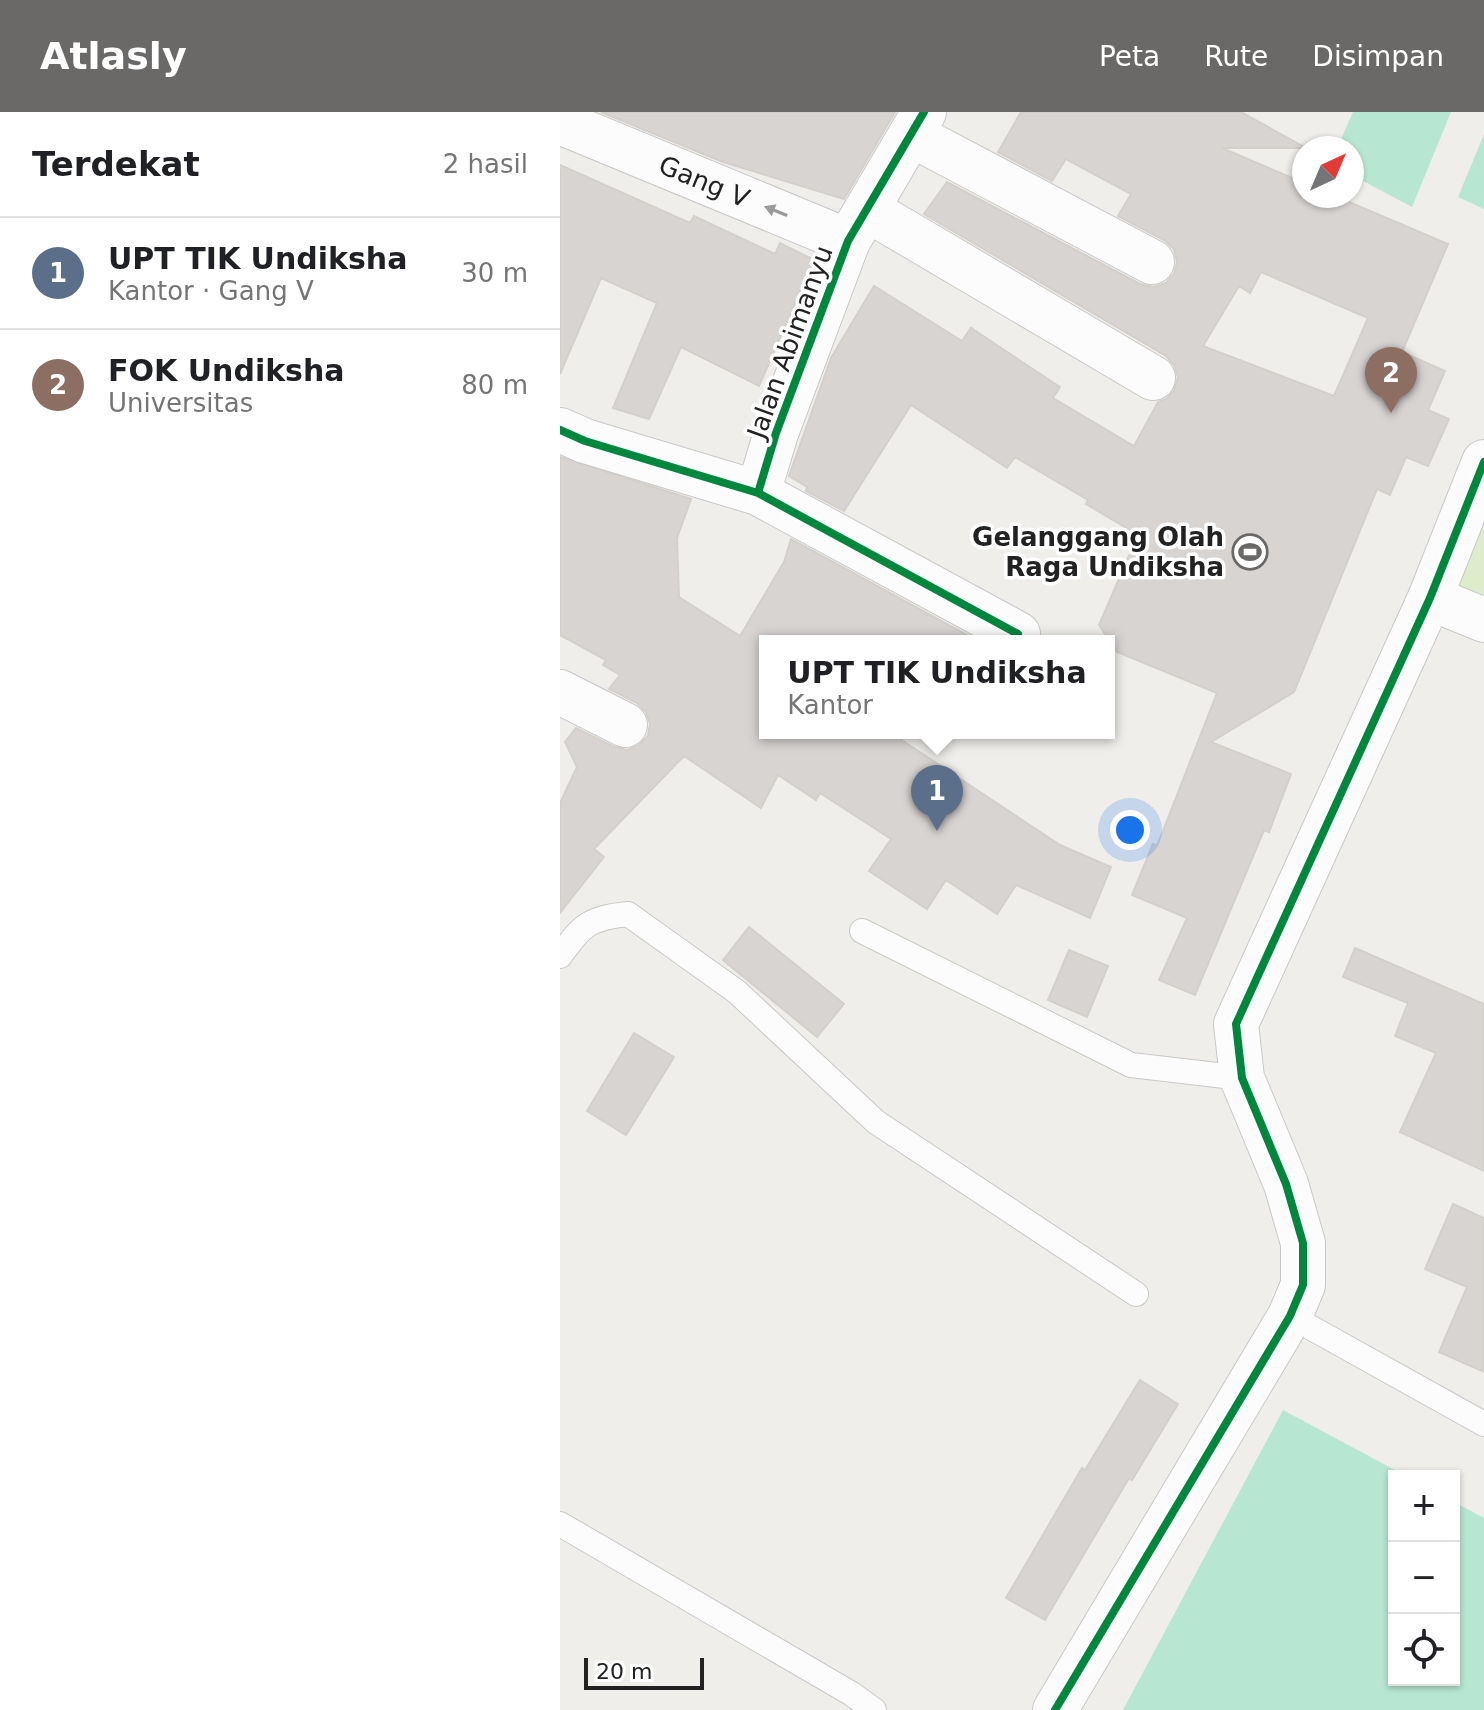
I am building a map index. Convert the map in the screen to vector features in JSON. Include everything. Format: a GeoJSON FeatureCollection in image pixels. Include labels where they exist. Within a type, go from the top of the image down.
{"type":"FeatureCollection","features":[{"type":"Feature","properties":{"kind":"street","name":"Gang V"},"geometry":{"type":"LineString","coordinates":[[560,122],[858,226],[1153,378]]}},
{"type":"Feature","properties":{"kind":"street","name":"Jalan Abimanyu"},"geometry":{"type":"LineString","coordinates":[[758,493],[776,433],[858,226],[918,124]]}},
{"type":"Feature","properties":{"kind":"street"},"geometry":{"type":"LineString","coordinates":[[918,124],[1152,262]]}},
{"type":"Feature","properties":{"kind":"street"},"geometry":{"type":"LineString","coordinates":[[560,430],[585,441],[758,493],[1018,634]]}},
{"type":"Feature","properties":{"kind":"street"},"geometry":{"type":"LineString","coordinates":[[1055,1710],[1290,1316],[1303,1285],[1303,1243],[1286,1184],[1242,1078],[1236,1024],[1430,598],[1484,462]]}},
{"type":"Feature","properties":{"kind":"street"},"geometry":{"type":"LineString","coordinates":[[1430,598],[1484,620]]}},
{"type":"Feature","properties":{"kind":"street"},"geometry":{"type":"LineString","coordinates":[[563,698],[625,725]]}},
{"type":"Feature","properties":{"kind":"lane"},"geometry":{"type":"LineString","coordinates":[[560,956],[578,931],[601,917],[628,914],[737,992],[876,1122],[1136,1294]]}},
{"type":"Feature","properties":{"kind":"lane"},"geometry":{"type":"LineString","coordinates":[[862,931],[1131,1065],[1242,1078]]}},
{"type":"Feature","properties":{"kind":"lane"},"geometry":{"type":"LineString","coordinates":[[1290,1316],[1484,1424]]}},
{"type":"Feature","properties":{"kind":"lane"},"geometry":{"type":"LineString","coordinates":[[560,1524],[825,1678],[874,1710]]}},
{"type":"Feature","properties":{"kind":"green space"},"geometry":{"type":"Polygon","coordinates":[[[1353,112],[1451,112],[1412,207],[1364,181],[1364,136],[1342,136],[1353,112]]]}},
{"type":"Feature","properties":{"kind":"green space"},"geometry":{"type":"Polygon","coordinates":[[[1484,134],[1484,209],[1458,197],[1484,134]]]}},
{"type":"Feature","properties":{"kind":"green space"},"geometry":{"type":"Polygon","coordinates":[[[1484,518],[1484,596],[1457,585],[1484,518]]]}},
{"type":"Feature","properties":{"kind":"green space"},"geometry":{"type":"Polygon","coordinates":[[[1283,1410],[1395,1470],[1388,1470],[1388,1686],[1460,1686],[1460,1505],[1484,1518],[1484,1710],[1123,1710],[1283,1410]]]}},
{"type":"Feature","properties":{"kind":"building"},"geometry":{"type":"Polygon","coordinates":[[[601,112],[895,112],[844,199],[723,162],[601,112]]]}},
{"type":"Feature","properties":{"kind":"building"},"geometry":{"type":"Polygon","coordinates":[[[1021,112],[1241,112],[1292,140],[1292,148],[1222,148],[1292,178],[1292,208],[1363,208],[1448,244],[1402,352],[1445,371],[1428,410],[1449,419],[1428,466],[1406,457],[1390,495],[1377,489],[1294,692],[1211,742],[1291,774],[1269,832],[1264,830],[1195,995],[1159,980],[1187,918],[1132,895],[1153,844],[1157,846],[1217,693],[1117,652],[1115,635],[1106,635],[1099,625],[1138,535],[1086,504],[1088,500],[1015,457],[1007,468],[911,405],[844,511],[806,491],[807,487],[789,476],[831,358],[874,286],[962,341],[971,328],[1060,387],[1053,398],[1134,446],[1158,402],[1174,391],[1178,377],[1174,365],[1166,356],[924,214],[947,182],[1140,284],[1154,287],[1166,283],[1174,274],[1177,262],[1174,249],[1164,240],[1118,216],[1131,194],[1066,159],[1052,181],[998,152],[1021,112]],[[1261,272],[1250,293],[1239,286],[1203,346],[1334,396],[1368,318],[1261,272]]]}},
{"type":"Feature","properties":{"kind":"building"},"geometry":{"type":"Polygon","coordinates":[[[560,165],[690,223],[694,216],[775,254],[780,243],[814,260],[759,386],[681,347],[649,419],[613,408],[657,303],[601,278],[560,374],[560,165]]]}},
{"type":"Feature","properties":{"kind":"building"},"geometry":{"type":"Polygon","coordinates":[[[560,457],[691,499],[677,538],[679,597],[740,636],[784,562],[791,539],[967,635],[759,635],[759,739],[900,739],[1060,845],[1111,867],[1090,918],[1016,885],[997,914],[946,880],[927,909],[869,871],[891,839],[820,793],[816,800],[778,775],[761,808],[684,756],[594,849],[604,857],[560,913],[560,803],[577,767],[565,742],[576,728],[627,750],[639,745],[648,736],[650,724],[646,712],[637,703],[609,689],[620,675],[603,665],[606,660],[560,635],[560,457]]]}},
{"type":"Feature","properties":{"kind":"building"},"geometry":{"type":"Polygon","coordinates":[[[749,927],[844,1004],[817,1037],[723,960],[749,927]]]}},
{"type":"Feature","properties":{"kind":"building"},"geometry":{"type":"Polygon","coordinates":[[[1355,948],[1484,1004],[1484,1171],[1400,1132],[1436,1053],[1395,1036],[1408,1003],[1343,977],[1355,948]]]}},
{"type":"Feature","properties":{"kind":"building"},"geometry":{"type":"Polygon","coordinates":[[[1069,950],[1108,966],[1087,1017],[1048,1000],[1069,950]]]}},
{"type":"Feature","properties":{"kind":"building"},"geometry":{"type":"Polygon","coordinates":[[[634,1033],[674,1057],[626,1135],[587,1111],[634,1033]]]}},
{"type":"Feature","properties":{"kind":"building"},"geometry":{"type":"Polygon","coordinates":[[[1453,1204],[1484,1218],[1484,1372],[1439,1352],[1467,1287],[1425,1269],[1453,1204]]]}},
{"type":"Feature","properties":{"kind":"building"},"geometry":{"type":"Polygon","coordinates":[[[1140,1380],[1178,1404],[1132,1480],[1129,1478],[1045,1620],[1006,1598],[1082,1468],[1085,1470],[1140,1380]]]}},
{"type":"Feature","properties":{"kind":"cycle path"},"geometry":{"type":"LineString","coordinates":[[758,493],[776,433],[848,241],[924,112]]}},
{"type":"Feature","properties":{"kind":"cycle path"},"geometry":{"type":"LineString","coordinates":[[560,430],[585,441],[758,493],[1018,634]]}},
{"type":"Feature","properties":{"kind":"cycle path"},"geometry":{"type":"LineString","coordinates":[[1055,1710],[1290,1316],[1303,1285],[1303,1243],[1286,1184],[1242,1078],[1236,1024],[1430,598],[1484,462]]}},
{"type":"Feature","properties":{"kind":"place","name":"FOK Undiksha"},"geometry":{"type":"Point","coordinates":[1391,413]}},
{"type":"Feature","properties":{"kind":"place","name":"Gelanggang Olah Raga Undiksha"},"geometry":{"type":"Point","coordinates":[1250,552]}},
{"type":"Feature","properties":{"kind":"place","name":"UPT TIK Undiksha"},"geometry":{"type":"Point","coordinates":[937,831]}}]}
